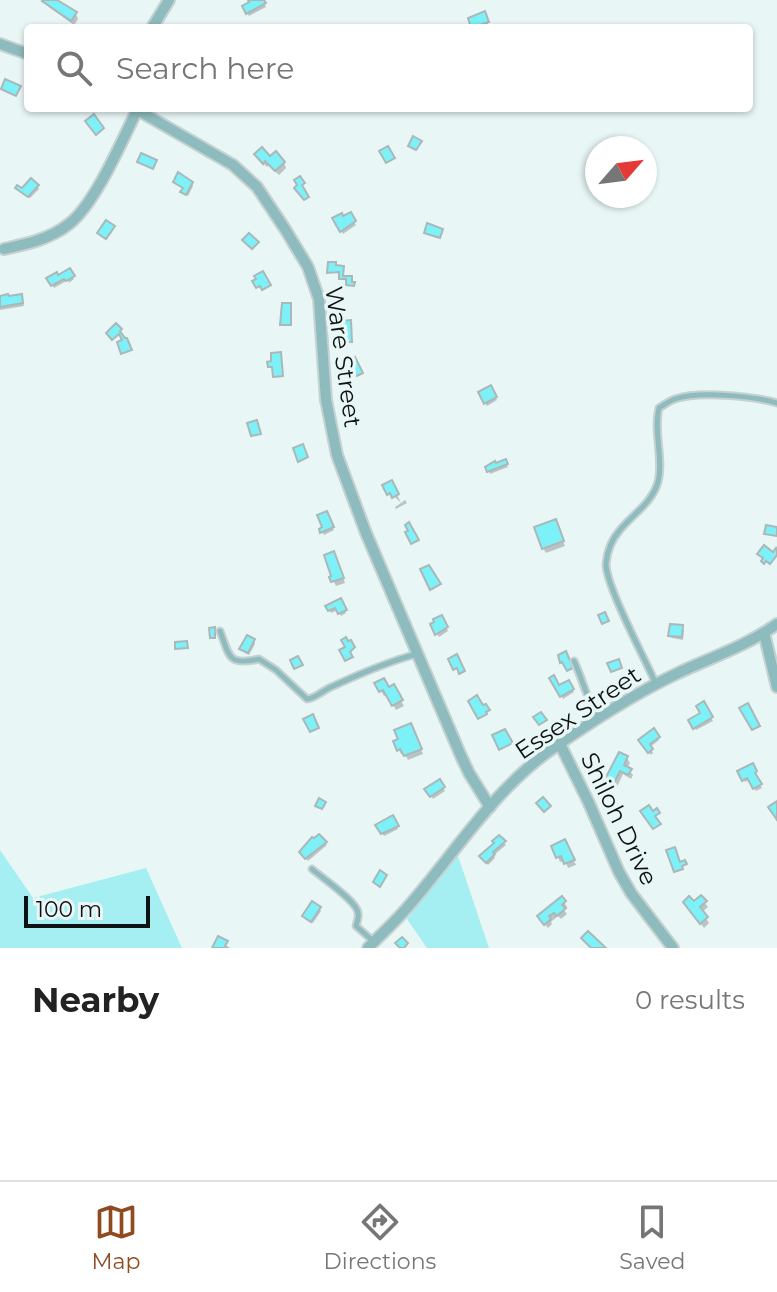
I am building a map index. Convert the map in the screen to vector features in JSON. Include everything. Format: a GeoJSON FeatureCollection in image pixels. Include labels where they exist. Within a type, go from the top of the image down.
{"type":"FeatureCollection","features":[{"type":"Feature","properties":{"kind":"street"},"geometry":{"type":"LineString","coordinates":[[154,24],[169,0]]}},
{"type":"Feature","properties":{"kind":"street"},"geometry":{"type":"LineString","coordinates":[[0,44],[24,53]]}},
{"type":"Feature","properties":{"kind":"street"},"geometry":{"type":"LineString","coordinates":[[4,249],[42,239],[77,217],[101,179],[134,112]]}},
{"type":"Feature","properties":{"kind":"street","name":"Ware Street"},"geometry":{"type":"LineString","coordinates":[[142,112],[233,165],[257,187],[308,267],[319,299],[326,400],[337,455],[366,533],[469,773],[490,807]]}},
{"type":"Feature","properties":{"kind":"street","name":"Essex Street"},"geometry":{"type":"LineString","coordinates":[[371,945],[406,910],[490,807],[519,777],[560,744],[656,684],[740,647],[777,624]]}},
{"type":"Feature","properties":{"kind":"street"},"geometry":{"type":"LineString","coordinates":[[764,633],[777,687]]}},
{"type":"Feature","properties":{"kind":"street","name":"Shiloh Drive"},"geometry":{"type":"LineString","coordinates":[[560,744],[619,872],[673,948]]}},
{"type":"Feature","properties":{"kind":"lane"},"geometry":{"type":"LineString","coordinates":[[656,684],[613,591],[606,567],[609,549],[620,530],[653,495],[659,479],[656,420],[659,408],[685,397],[746,396],[777,403]]}},
{"type":"Feature","properties":{"kind":"lane"},"geometry":{"type":"LineString","coordinates":[[220,631],[231,658],[237,662],[259,659],[276,670],[307,699],[389,661],[418,654]]}},
{"type":"Feature","properties":{"kind":"lane"},"geometry":{"type":"LineString","coordinates":[[574,661],[598,718]]}},
{"type":"Feature","properties":{"kind":"lane"},"geometry":{"type":"LineString","coordinates":[[312,869],[351,900],[358,912],[356,926],[371,945]]}},
{"type":"Feature","properties":{"kind":"shaded area"},"geometry":{"type":"Polygon","coordinates":[[[0,850],[33,898],[146,868],[182,948],[0,948],[0,850]]]}},
{"type":"Feature","properties":{"kind":"shaded area"},"geometry":{"type":"Polygon","coordinates":[[[458,856],[489,948],[427,948],[407,919],[458,856]]]}},
{"type":"Feature","properties":{"kind":"building"},"geometry":{"type":"Polygon","coordinates":[[[43,0],[57,0],[77,12],[71,21],[43,0]]]}},
{"type":"Feature","properties":{"kind":"building"},"geometry":{"type":"Polygon","coordinates":[[[248,0],[264,0],[266,3],[246,14],[242,6],[248,0]]]}},
{"type":"Feature","properties":{"kind":"building"},"geometry":{"type":"Polygon","coordinates":[[[485,11],[489,22],[470,24],[468,18],[485,11]]]}},
{"type":"Feature","properties":{"kind":"building"},"geometry":{"type":"Polygon","coordinates":[[[5,79],[21,86],[16,96],[1,89],[5,79]]]}},
{"type":"Feature","properties":{"kind":"building"},"geometry":{"type":"Polygon","coordinates":[[[94,114],[104,128],[96,135],[85,121],[94,114]]]}},
{"type":"Feature","properties":{"kind":"building"},"geometry":{"type":"Polygon","coordinates":[[[413,136],[422,141],[416,150],[408,146],[413,136]]]}},
{"type":"Feature","properties":{"kind":"building"},"geometry":{"type":"Polygon","coordinates":[[[388,146],[395,158],[386,163],[379,151],[388,146]]]}},
{"type":"Feature","properties":{"kind":"building"},"geometry":{"type":"Polygon","coordinates":[[[262,147],[270,156],[276,151],[285,162],[275,171],[265,161],[263,164],[254,154],[262,147]]]}},
{"type":"Feature","properties":{"kind":"building"},"geometry":{"type":"Polygon","coordinates":[[[141,153],[157,160],[153,169],[137,162],[141,153]]]}},
{"type":"Feature","properties":{"kind":"building"},"geometry":{"type":"Polygon","coordinates":[[[178,172],[193,182],[186,195],[180,192],[183,188],[173,182],[178,172]]]}},
{"type":"Feature","properties":{"kind":"building"},"geometry":{"type":"Polygon","coordinates":[[[300,176],[309,197],[304,200],[294,188],[297,185],[294,180],[300,176]]]}},
{"type":"Feature","properties":{"kind":"building"},"geometry":{"type":"Polygon","coordinates":[[[31,178],[39,185],[28,197],[15,188],[17,185],[22,188],[31,178]]]}},
{"type":"Feature","properties":{"kind":"building"},"geometry":{"type":"Polygon","coordinates":[[[351,212],[356,221],[340,232],[332,218],[351,212]]]}},
{"type":"Feature","properties":{"kind":"building"},"geometry":{"type":"Polygon","coordinates":[[[106,220],[115,226],[106,239],[97,233],[106,220]]]}},
{"type":"Feature","properties":{"kind":"building"},"geometry":{"type":"Polygon","coordinates":[[[427,223],[443,229],[440,238],[424,233],[427,223]]]}},
{"type":"Feature","properties":{"kind":"building"},"geometry":{"type":"Polygon","coordinates":[[[249,233],[259,242],[252,249],[242,240],[249,233]]]}},
{"type":"Feature","properties":{"kind":"building"},"geometry":{"type":"Polygon","coordinates":[[[328,262],[344,266],[343,276],[352,276],[354,286],[346,285],[346,279],[339,279],[339,272],[327,273],[328,262]]]}},
{"type":"Feature","properties":{"kind":"building"},"geometry":{"type":"Polygon","coordinates":[[[70,268],[75,276],[51,286],[46,278],[70,268]]]}},
{"type":"Feature","properties":{"kind":"building"},"geometry":{"type":"Polygon","coordinates":[[[263,271],[271,285],[262,290],[260,286],[256,288],[252,281],[263,271]]]}},
{"type":"Feature","properties":{"kind":"building"},"geometry":{"type":"Polygon","coordinates":[[[22,294],[23,303],[0,307],[0,296],[22,294]]]}},
{"type":"Feature","properties":{"kind":"building"},"geometry":{"type":"Polygon","coordinates":[[[282,303],[291,303],[291,325],[280,325],[282,303]]]}},
{"type":"Feature","properties":{"kind":"building"},"geometry":{"type":"Polygon","coordinates":[[[351,320],[352,342],[343,342],[340,321],[351,320]]]}},
{"type":"Feature","properties":{"kind":"building"},"geometry":{"type":"Polygon","coordinates":[[[116,323],[132,350],[121,354],[117,342],[122,340],[119,334],[112,340],[106,333],[116,323]]]}},
{"type":"Feature","properties":{"kind":"building"},"geometry":{"type":"Polygon","coordinates":[[[281,352],[283,376],[273,377],[272,367],[268,367],[267,362],[271,361],[271,353],[281,352]]]}},
{"type":"Feature","properties":{"kind":"building"},"geometry":{"type":"Polygon","coordinates":[[[355,357],[363,373],[357,376],[347,362],[355,357]]]}},
{"type":"Feature","properties":{"kind":"building"},"geometry":{"type":"Polygon","coordinates":[[[491,385],[497,397],[484,404],[478,392],[491,385]]]}},
{"type":"Feature","properties":{"kind":"building"},"geometry":{"type":"Polygon","coordinates":[[[257,420],[261,434],[251,436],[247,423],[257,420]]]}},
{"type":"Feature","properties":{"kind":"building"},"geometry":{"type":"Polygon","coordinates":[[[303,444],[308,457],[298,462],[293,448],[303,444]]]}},
{"type":"Feature","properties":{"kind":"building"},"geometry":{"type":"Polygon","coordinates":[[[506,459],[508,464],[487,472],[485,467],[506,459]]]}},
{"type":"Feature","properties":{"kind":"building"},"geometry":{"type":"Polygon","coordinates":[[[392,480],[399,494],[392,498],[382,485],[392,480]]]}},
{"type":"Feature","properties":{"kind":"building"},"geometry":{"type":"Polygon","coordinates":[[[327,511],[334,527],[320,533],[322,527],[317,515],[327,511]]]}},
{"type":"Feature","properties":{"kind":"building"},"geometry":{"type":"Polygon","coordinates":[[[556,519],[564,541],[542,549],[534,527],[556,519]]]}},
{"type":"Feature","properties":{"kind":"building"},"geometry":{"type":"Polygon","coordinates":[[[409,522],[419,540],[411,544],[405,532],[408,531],[405,525],[409,522]]]}},
{"type":"Feature","properties":{"kind":"building"},"geometry":{"type":"Polygon","coordinates":[[[766,525],[777,527],[777,536],[764,534],[766,525]]]}},
{"type":"Feature","properties":{"kind":"building"},"geometry":{"type":"Polygon","coordinates":[[[764,545],[773,552],[777,550],[770,564],[766,561],[764,564],[761,561],[763,558],[757,554],[764,545]]]}},
{"type":"Feature","properties":{"kind":"building"},"geometry":{"type":"Polygon","coordinates":[[[334,551],[344,578],[331,582],[324,555],[334,551]]]}},
{"type":"Feature","properties":{"kind":"building"},"geometry":{"type":"Polygon","coordinates":[[[429,565],[441,584],[430,590],[420,569],[429,565]]]}},
{"type":"Feature","properties":{"kind":"building"},"geometry":{"type":"Polygon","coordinates":[[[341,598],[347,610],[338,614],[335,608],[328,611],[325,606],[341,598]]]}},
{"type":"Feature","properties":{"kind":"building"},"geometry":{"type":"Polygon","coordinates":[[[605,612],[609,621],[602,624],[598,615],[605,612]]]}},
{"type":"Feature","properties":{"kind":"building"},"geometry":{"type":"Polygon","coordinates":[[[442,615],[448,627],[435,635],[430,624],[442,615]]]}},
{"type":"Feature","properties":{"kind":"building"},"geometry":{"type":"Polygon","coordinates":[[[670,624],[683,625],[682,637],[668,636],[670,624]]]}},
{"type":"Feature","properties":{"kind":"building"},"geometry":{"type":"Polygon","coordinates":[[[215,627],[215,638],[210,638],[209,628],[215,627]]]}},
{"type":"Feature","properties":{"kind":"building"},"geometry":{"type":"Polygon","coordinates":[[[247,635],[255,639],[248,653],[239,649],[247,635]]]}},
{"type":"Feature","properties":{"kind":"building"},"geometry":{"type":"Polygon","coordinates":[[[346,637],[355,647],[350,652],[353,657],[345,661],[339,650],[345,647],[341,640],[346,637]]]}},
{"type":"Feature","properties":{"kind":"building"},"geometry":{"type":"Polygon","coordinates":[[[187,641],[188,648],[175,649],[175,642],[187,641]]]}},
{"type":"Feature","properties":{"kind":"building"},"geometry":{"type":"Polygon","coordinates":[[[566,651],[573,668],[567,671],[558,655],[566,651]]]}},
{"type":"Feature","properties":{"kind":"building"},"geometry":{"type":"Polygon","coordinates":[[[457,654],[465,671],[459,674],[457,668],[453,670],[448,659],[457,654]]]}},
{"type":"Feature","properties":{"kind":"building"},"geometry":{"type":"Polygon","coordinates":[[[298,656],[303,665],[294,669],[290,660],[298,656]]]}},
{"type":"Feature","properties":{"kind":"building"},"geometry":{"type":"Polygon","coordinates":[[[619,659],[622,668],[611,672],[607,663],[619,659]]]}},
{"type":"Feature","properties":{"kind":"building"},"geometry":{"type":"Polygon","coordinates":[[[554,675],[559,685],[569,680],[574,689],[560,697],[549,678],[554,675]]]}},
{"type":"Feature","properties":{"kind":"building"},"geometry":{"type":"Polygon","coordinates":[[[384,678],[389,687],[394,684],[403,700],[392,706],[383,690],[379,692],[374,683],[384,678]]]}},
{"type":"Feature","properties":{"kind":"building"},"geometry":{"type":"Polygon","coordinates":[[[477,695],[490,710],[478,719],[468,701],[477,695]]]}},
{"type":"Feature","properties":{"kind":"building"},"geometry":{"type":"Polygon","coordinates":[[[704,701],[713,717],[693,729],[688,720],[700,713],[696,706],[704,701]]]}},
{"type":"Feature","properties":{"kind":"building"},"geometry":{"type":"Polygon","coordinates":[[[748,703],[760,726],[752,730],[739,708],[748,703]]]}},
{"type":"Feature","properties":{"kind":"building"},"geometry":{"type":"Polygon","coordinates":[[[541,712],[547,720],[539,725],[533,717],[541,712]]]}},
{"type":"Feature","properties":{"kind":"building"},"geometry":{"type":"Polygon","coordinates":[[[313,714],[319,728],[310,732],[303,719],[313,714]]]}},
{"type":"Feature","properties":{"kind":"building"},"geometry":{"type":"Polygon","coordinates":[[[411,723],[422,749],[404,756],[400,749],[397,751],[393,741],[398,739],[394,730],[411,723]]]}},
{"type":"Feature","properties":{"kind":"building"},"geometry":{"type":"Polygon","coordinates":[[[654,728],[660,737],[650,744],[653,749],[648,753],[638,740],[654,728]]]}},
{"type":"Feature","properties":{"kind":"building"},"geometry":{"type":"Polygon","coordinates":[[[505,729],[513,743],[499,750],[492,735],[505,729]]]}},
{"type":"Feature","properties":{"kind":"building"},"geometry":{"type":"Polygon","coordinates":[[[619,752],[628,756],[624,765],[632,769],[628,775],[620,771],[614,783],[605,779],[619,752]]]}},
{"type":"Feature","properties":{"kind":"building"},"geometry":{"type":"Polygon","coordinates":[[[753,763],[762,784],[753,789],[747,778],[742,781],[737,771],[753,763]]]}},
{"type":"Feature","properties":{"kind":"building"},"geometry":{"type":"Polygon","coordinates":[[[440,779],[445,787],[430,797],[424,789],[440,779]]]}},
{"type":"Feature","properties":{"kind":"building"},"geometry":{"type":"Polygon","coordinates":[[[543,797],[551,806],[544,812],[536,803],[543,797]]]}},
{"type":"Feature","properties":{"kind":"building"},"geometry":{"type":"Polygon","coordinates":[[[319,798],[326,802],[322,809],[315,806],[319,798]]]}},
{"type":"Feature","properties":{"kind":"building"},"geometry":{"type":"Polygon","coordinates":[[[777,801],[777,820],[768,807],[777,801]]]}},
{"type":"Feature","properties":{"kind":"building"},"geometry":{"type":"Polygon","coordinates":[[[649,805],[653,811],[657,808],[660,813],[655,816],[661,824],[653,829],[640,811],[649,805]]]}},
{"type":"Feature","properties":{"kind":"building"},"geometry":{"type":"Polygon","coordinates":[[[393,815],[399,826],[381,834],[375,825],[393,815]]]}},
{"type":"Feature","properties":{"kind":"building"},"geometry":{"type":"Polygon","coordinates":[[[319,834],[327,842],[305,859],[299,852],[312,837],[319,834]]]}},
{"type":"Feature","properties":{"kind":"building"},"geometry":{"type":"Polygon","coordinates":[[[499,835],[506,841],[486,863],[479,856],[499,835]]]}},
{"type":"Feature","properties":{"kind":"building"},"geometry":{"type":"Polygon","coordinates":[[[565,839],[575,860],[564,864],[561,856],[556,858],[551,846],[565,839]]]}},
{"type":"Feature","properties":{"kind":"building"},"geometry":{"type":"Polygon","coordinates":[[[675,847],[680,862],[685,860],[687,864],[674,872],[666,850],[675,847]]]}},
{"type":"Feature","properties":{"kind":"building"},"geometry":{"type":"Polygon","coordinates":[[[380,870],[387,875],[380,887],[373,882],[380,870]]]}},
{"type":"Feature","properties":{"kind":"building"},"geometry":{"type":"Polygon","coordinates":[[[701,895],[707,901],[700,907],[708,917],[700,924],[683,902],[689,896],[694,901],[701,895]]]}},
{"type":"Feature","properties":{"kind":"building"},"geometry":{"type":"Polygon","coordinates":[[[562,896],[566,901],[562,905],[566,908],[557,916],[554,913],[549,916],[551,919],[544,925],[537,916],[562,896]]]}},
{"type":"Feature","properties":{"kind":"building"},"geometry":{"type":"Polygon","coordinates":[[[312,901],[321,907],[311,922],[302,916],[312,901]]]}},
{"type":"Feature","properties":{"kind":"building"},"geometry":{"type":"Polygon","coordinates":[[[588,931],[606,948],[591,948],[581,938],[588,931]]]}},
{"type":"Feature","properties":{"kind":"building"},"geometry":{"type":"Polygon","coordinates":[[[218,936],[228,941],[225,946],[228,948],[212,948],[218,936]]]}},
{"type":"Feature","properties":{"kind":"building"},"geometry":{"type":"Polygon","coordinates":[[[402,937],[408,943],[400,948],[395,943],[402,937]]]}}]}
